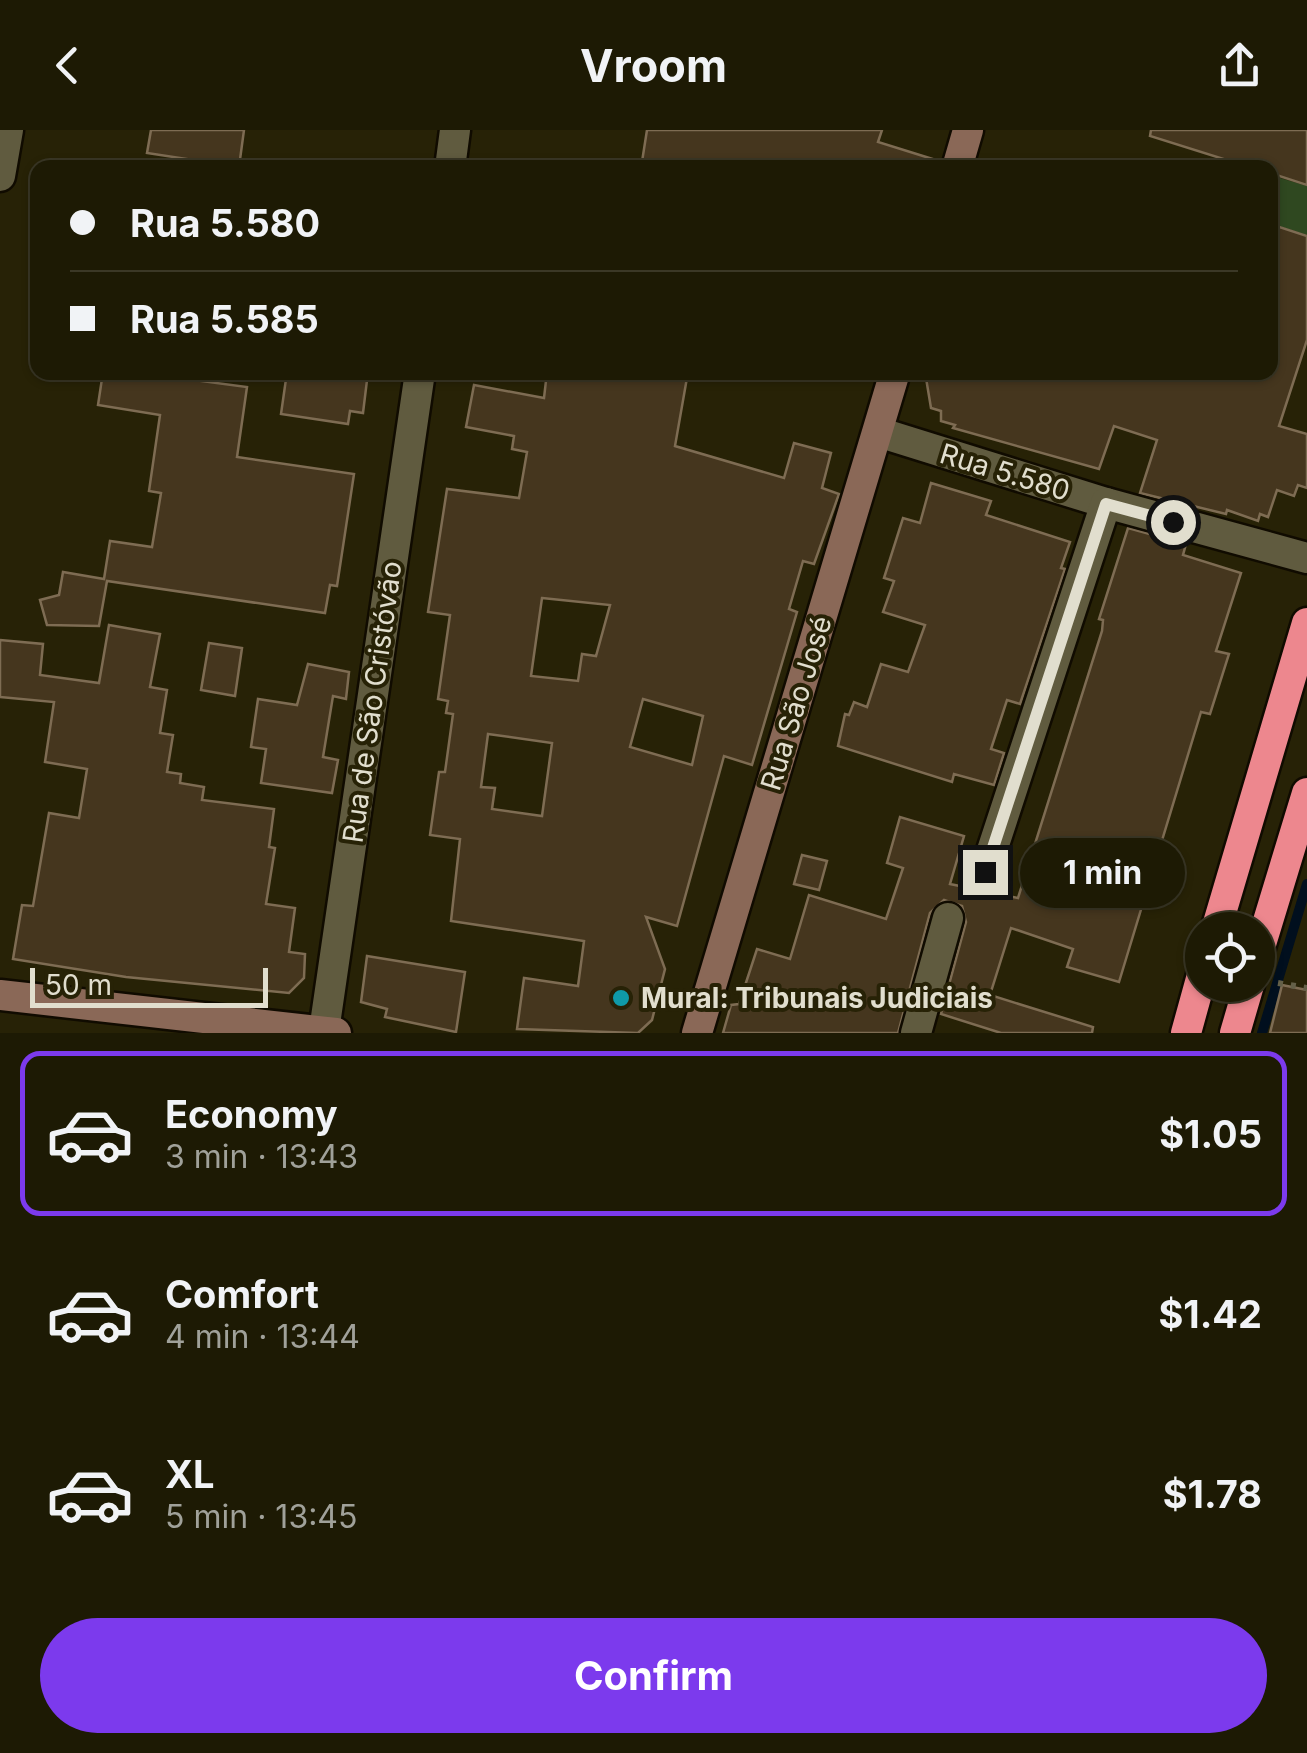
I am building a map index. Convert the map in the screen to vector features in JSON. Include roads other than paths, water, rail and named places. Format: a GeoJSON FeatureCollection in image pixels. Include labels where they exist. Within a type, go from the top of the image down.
{"type":"FeatureCollection","features":[{"type":"Feature","properties":{"kind":"highway"},"geometry":{"type":"LineString","coordinates":[[1221,912],[1307,623]]}},
{"type":"Feature","properties":{"kind":"highway"},"geometry":{"type":"LineString","coordinates":[[1271,912],[1307,793]]}},
{"type":"Feature","properties":{"kind":"highway"},"geometry":{"type":"LineString","coordinates":[[1186,1033],[1195,1002]]}},
{"type":"Feature","properties":{"kind":"highway"},"geometry":{"type":"LineString","coordinates":[[1235,1033],[1243,1002]]}},
{"type":"Feature","properties":{"kind":"street"},"geometry":{"type":"LineString","coordinates":[[0,176],[8,130]]}},
{"type":"Feature","properties":{"kind":"street"},"geometry":{"type":"LineString","coordinates":[[451,160],[455,130]]}},
{"type":"Feature","properties":{"kind":"street"},"geometry":{"type":"LineString","coordinates":[[959,160],[968,130]]}},
{"type":"Feature","properties":{"kind":"street","name":"Rua de São Cristóvão"},"geometry":{"type":"LineString","coordinates":[[332,1032],[419,380]]}},
{"type":"Feature","properties":{"kind":"street","name":"Rua São José"},"geometry":{"type":"LineString","coordinates":[[696,1033],[894,380]]}},
{"type":"Feature","properties":{"kind":"street","name":"Rua 5.580"},"geometry":{"type":"LineString","coordinates":[[878,432],[1106,504],[1307,558]]}},
{"type":"Feature","properties":{"kind":"street"},"geometry":{"type":"LineString","coordinates":[[985,872],[1106,504]]}},
{"type":"Feature","properties":{"kind":"street"},"geometry":{"type":"LineString","coordinates":[[916,1033],[948,918]]}},
{"type":"Feature","properties":{"kind":"street"},"geometry":{"type":"LineString","coordinates":[[0,995],[332,1032]]}},
{"type":"Feature","properties":{"kind":"waterway"},"geometry":{"type":"LineString","coordinates":[[1262,1033],[1307,884]]}},
{"type":"Feature","properties":{"kind":"place","name":"Mural: Tribunais Judiciais"},"geometry":{"type":"Point","coordinates":[621,998]}}]}
